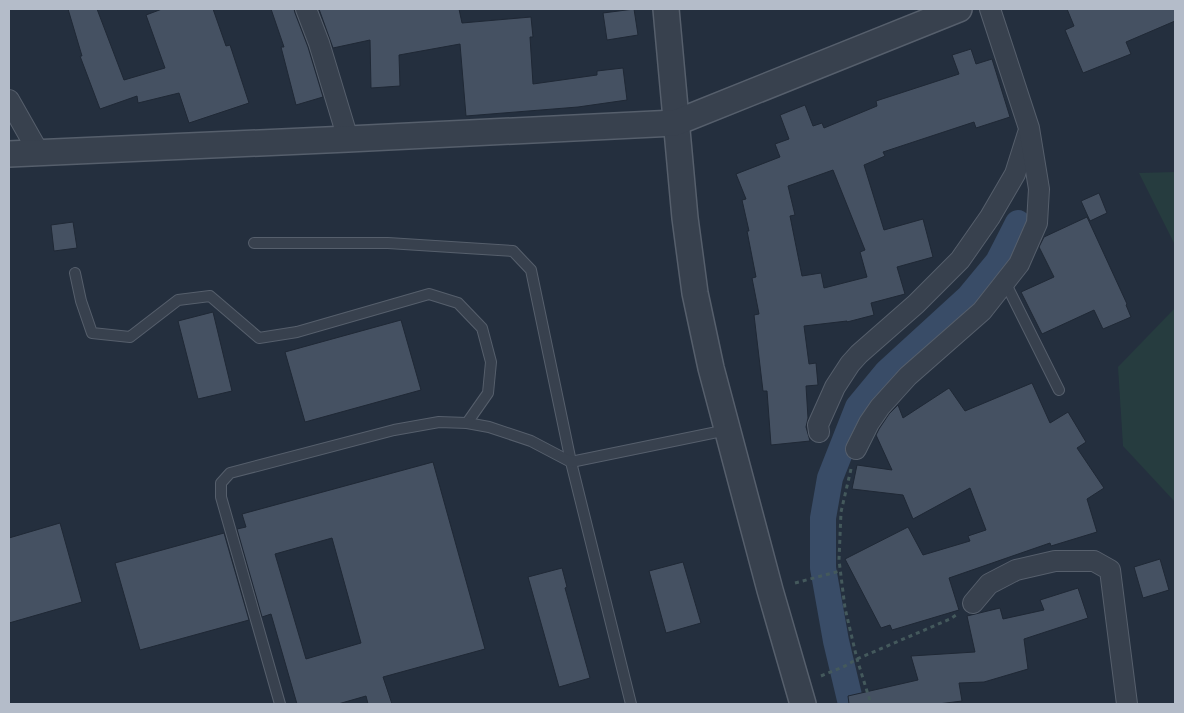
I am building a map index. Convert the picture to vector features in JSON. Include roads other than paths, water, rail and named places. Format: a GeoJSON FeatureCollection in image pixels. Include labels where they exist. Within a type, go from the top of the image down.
{"type":"FeatureCollection","features":[{"type":"Feature","properties":{"kind":"street"},"geometry":{"type":"LineString","coordinates":[[306,9],[319,43],[348,139]]}},
{"type":"Feature","properties":{"kind":"street"},"geometry":{"type":"LineString","coordinates":[[666,9],[675,123],[695,293],[727,430],[803,704]]}},
{"type":"Feature","properties":{"kind":"street"},"geometry":{"type":"LineString","coordinates":[[9,154],[675,123],[959,9]]}},
{"type":"Feature","properties":{"kind":"street"},"geometry":{"type":"LineString","coordinates":[[856,449],[869,423],[880,407],[908,376],[982,311],[1019,264],[1037,223],[1039,189],[1029,128],[990,9]]}},
{"type":"Feature","properties":{"kind":"street"},"geometry":{"type":"LineString","coordinates":[[9,100],[39,153]]}},
{"type":"Feature","properties":{"kind":"street"},"geometry":{"type":"LineString","coordinates":[[819,432],[818,425],[834,387],[850,364],[916,304],[960,260],[990,217],[1015,174],[1029,128]]}},
{"type":"Feature","properties":{"kind":"street"},"geometry":{"type":"LineString","coordinates":[[974,604],[989,584],[1016,570],[1055,561],[1094,561],[1110,570],[1127,704]]}},
{"type":"Feature","properties":{"kind":"lane"},"geometry":{"type":"LineString","coordinates":[[254,243],[388,243],[512,252],[531,270],[571,462],[631,704]]}},
{"type":"Feature","properties":{"kind":"lane"},"geometry":{"type":"LineString","coordinates":[[76,273],[80,301],[92,333],[130,337],[178,300],[210,296],[259,338],[297,332],[428,294],[458,303],[482,328],[491,362],[488,393],[467,423]]}},
{"type":"Feature","properties":{"kind":"lane"},"geometry":{"type":"LineString","coordinates":[[1004,282],[1059,390]]}},
{"type":"Feature","properties":{"kind":"lane"},"geometry":{"type":"LineString","coordinates":[[280,704],[221,497],[221,483],[230,473],[394,430],[440,422],[467,423],[489,428],[531,441],[571,462],[727,430]]}},
{"type":"Feature","properties":{"kind":"waterway"},"geometry":{"type":"LineString","coordinates":[[851,704],[836,641],[823,568],[823,518],[830,478],[858,407],[887,372],[969,297],[998,262],[1018,223]]}}]}
